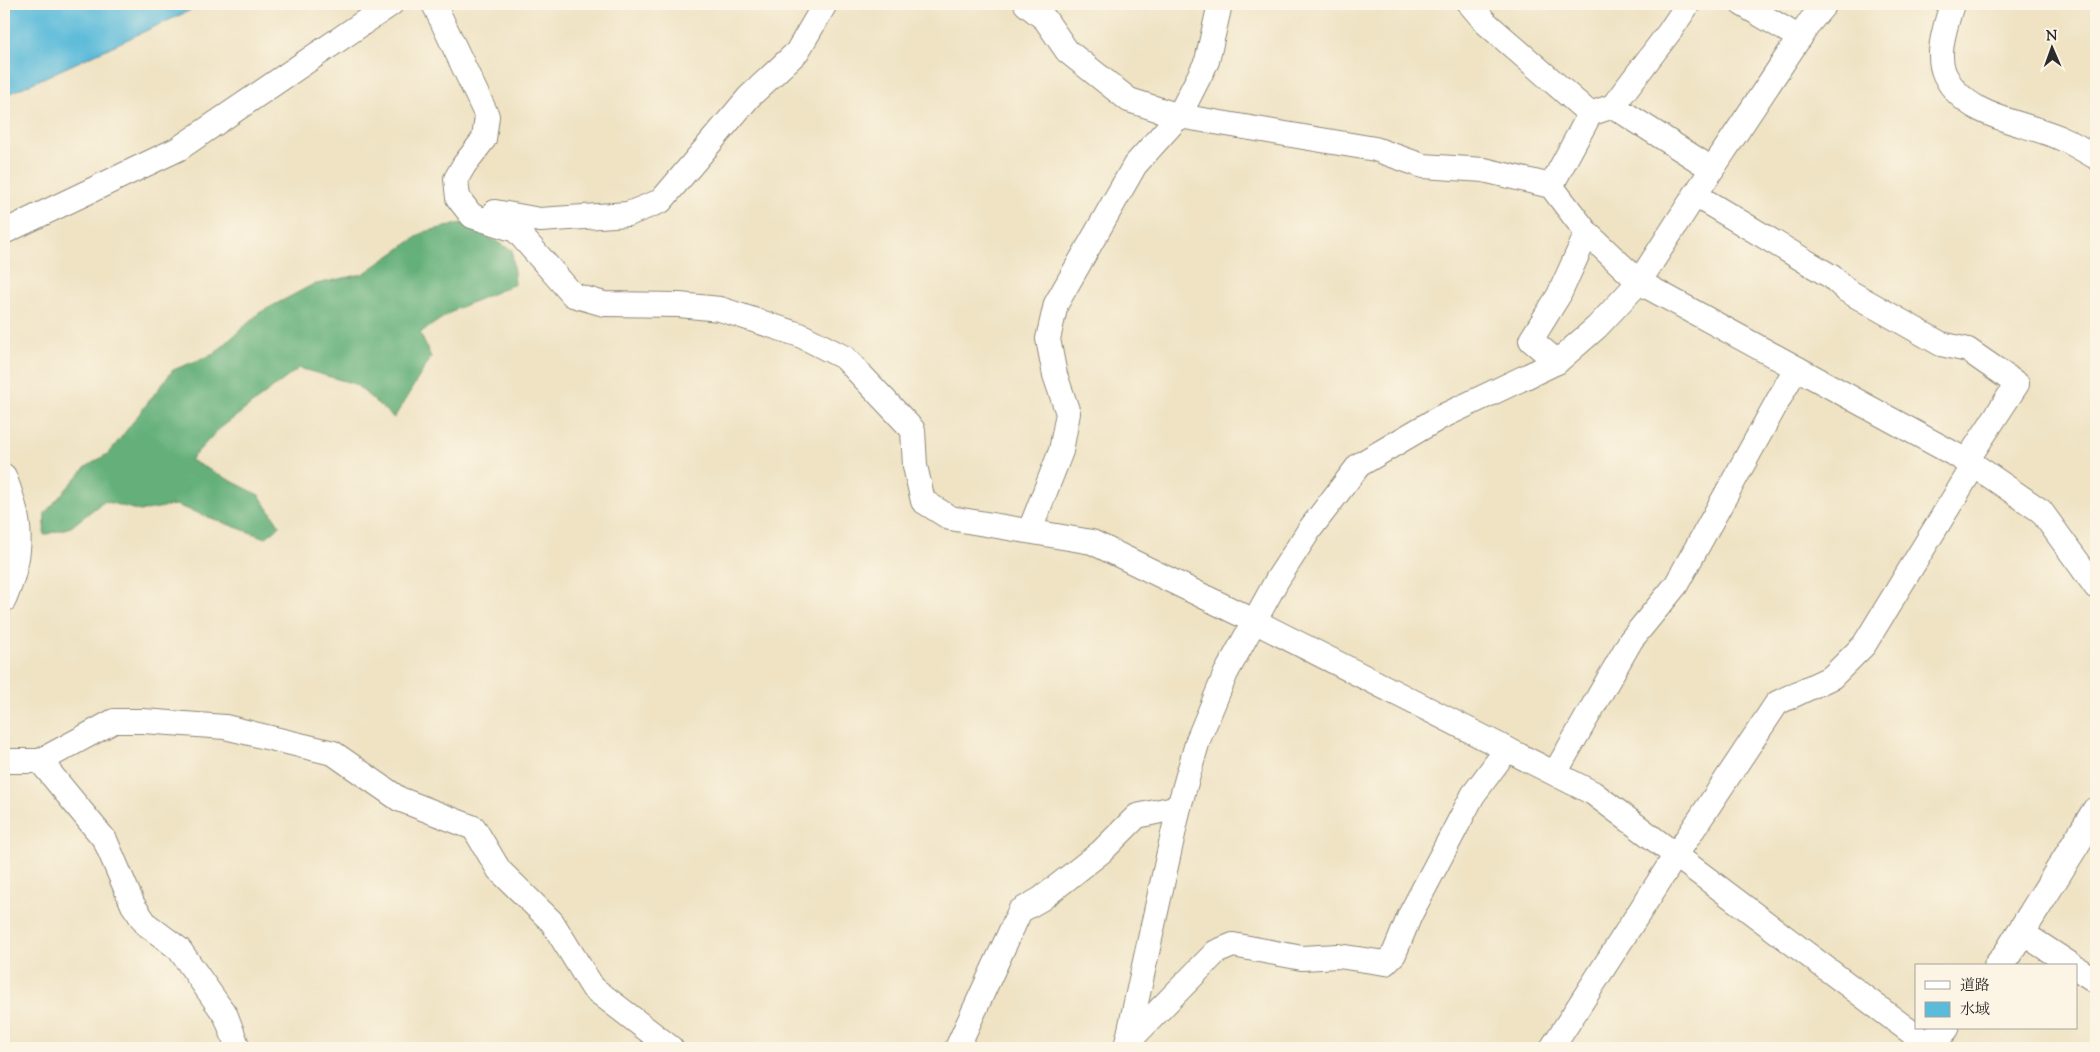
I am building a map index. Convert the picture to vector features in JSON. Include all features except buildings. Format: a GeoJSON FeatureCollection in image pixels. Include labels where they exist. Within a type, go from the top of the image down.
{"type":"FeatureCollection","features":[{"type":"Feature","properties":{"kind":"main road"},"geometry":{"type":"LineString","coordinates":[[2000,964],[2096,811]]}},
{"type":"Feature","properties":{"kind":"street"},"geometry":{"type":"LineString","coordinates":[[4,232],[178,149],[391,4]]}},
{"type":"Feature","properties":{"kind":"street"},"geometry":{"type":"LineString","coordinates":[[434,4],[487,116],[484,140],[464,165],[456,179],[458,198],[472,216],[516,230],[573,295],[604,304],[679,305],[720,308],[800,335],[845,358],[913,430],[915,466],[923,501],[950,518],[1092,542],[1254,621],[1593,793],[1915,1029]]}},
{"type":"Feature","properties":{"kind":"street"},"geometry":{"type":"LineString","coordinates":[[464,206],[540,220],[628,214],[660,201],[749,97],[797,52],[825,4]]}},
{"type":"Feature","properties":{"kind":"street"},"geometry":{"type":"LineString","coordinates":[[1026,4],[1045,19],[1067,51],[1129,100],[1179,116],[1374,149],[1422,166],[1484,170],[1551,186],[1588,233],[1640,282],[1970,464],[2041,511],[2096,587]]}},
{"type":"Feature","properties":{"kind":"street"},"geometry":{"type":"LineString","coordinates":[[1030,530],[1061,451],[1068,413],[1055,375],[1048,339],[1056,304],[1135,165],[1179,116],[1207,61],[1220,4]]}},
{"type":"Feature","properties":{"kind":"street"},"geometry":{"type":"LineString","coordinates":[[1470,4],[1486,23],[1590,114]]}},
{"type":"Feature","properties":{"kind":"street"},"geometry":{"type":"LineString","coordinates":[[1551,186],[1590,114],[1613,106],[1688,4]]}},
{"type":"Feature","properties":{"kind":"street"},"geometry":{"type":"LineString","coordinates":[[1742,4],[1800,38]]}},
{"type":"Feature","properties":{"kind":"street"},"geometry":{"type":"LineString","coordinates":[[1126,1046],[1179,807],[1205,723],[1226,673],[1276,580],[1310,529],[1359,465],[1439,418],[1557,362],[1598,327],[1640,282],[1712,169],[1825,4]]}},
{"type":"Feature","properties":{"kind":"street"},"geometry":{"type":"LineString","coordinates":[[1950,12],[1941,50],[1944,74],[1957,92],[1976,108],[2063,139],[2096,157]]}},
{"type":"Feature","properties":{"kind":"street"},"geometry":{"type":"LineString","coordinates":[[1613,106],[1712,169]]}},
{"type":"Feature","properties":{"kind":"street"},"geometry":{"type":"LineString","coordinates":[[1552,1048],[1676,855],[1777,703],[1832,677],[1864,645],[2017,384],[1968,350],[1941,344],[1846,290],[1832,277],[1695,195]]}},
{"type":"Feature","properties":{"kind":"street"},"geometry":{"type":"LineString","coordinates":[[1557,362],[1531,340],[1559,295],[1588,233]]}},
{"type":"Feature","properties":{"kind":"street"},"geometry":{"type":"LineString","coordinates":[[1555,773],[1631,640],[1676,584],[1796,368]]}},
{"type":"Feature","properties":{"kind":"street"},"geometry":{"type":"LineString","coordinates":[[4,476],[13,498],[19,530],[19,553],[4,600]]}},
{"type":"Feature","properties":{"kind":"street"},"geometry":{"type":"LineString","coordinates":[[4,761],[40,761],[114,721],[142,721],[225,727],[333,753],[399,799],[474,828],[499,870],[552,922],[593,988],[670,1048]]}},
{"type":"Feature","properties":{"kind":"street"},"geometry":{"type":"LineString","coordinates":[[1126,1046],[1216,952],[1233,945],[1302,958],[1338,956],[1385,963],[1394,954],[1410,915],[1474,795],[1507,749]]}},
{"type":"Feature","properties":{"kind":"street"},"geometry":{"type":"LineString","coordinates":[[40,761],[104,840],[133,905],[146,924],[180,949],[226,1016],[238,1048]]}},
{"type":"Feature","properties":{"kind":"street"},"geometry":{"type":"LineString","coordinates":[[957,1048],[1020,911],[1040,899],[1101,852],[1137,816],[1179,807]]}},
{"type":"Feature","properties":{"kind":"street"},"geometry":{"type":"LineString","coordinates":[[2021,932],[2070,964]]}},
{"type":"Feature","properties":{"kind":"street"},"geometry":{"type":"LineString","coordinates":[[2078,969],[2096,981]]}},
{"type":"Feature","properties":{"kind":"street"},"geometry":{"type":"LineString","coordinates":[[1916,1030],[1934,1043]]}},
{"type":"Feature","properties":{"kind":"green space"},"geometry":{"type":"Polygon","coordinates":[[[462,223],[512,250],[515,284],[456,309],[420,333],[431,357],[394,418],[355,384],[299,368],[218,430],[190,460],[259,495],[280,526],[265,538],[176,505],[140,511],[104,501],[71,527],[44,535],[45,513],[86,467],[109,453],[173,370],[214,354],[259,313],[312,285],[363,274],[424,232],[462,223]]]}},
{"type":"Feature","properties":{"kind":"water"},"geometry":{"type":"Polygon","coordinates":[[[4,4],[204,4],[4,96],[4,4]]]}}]}
